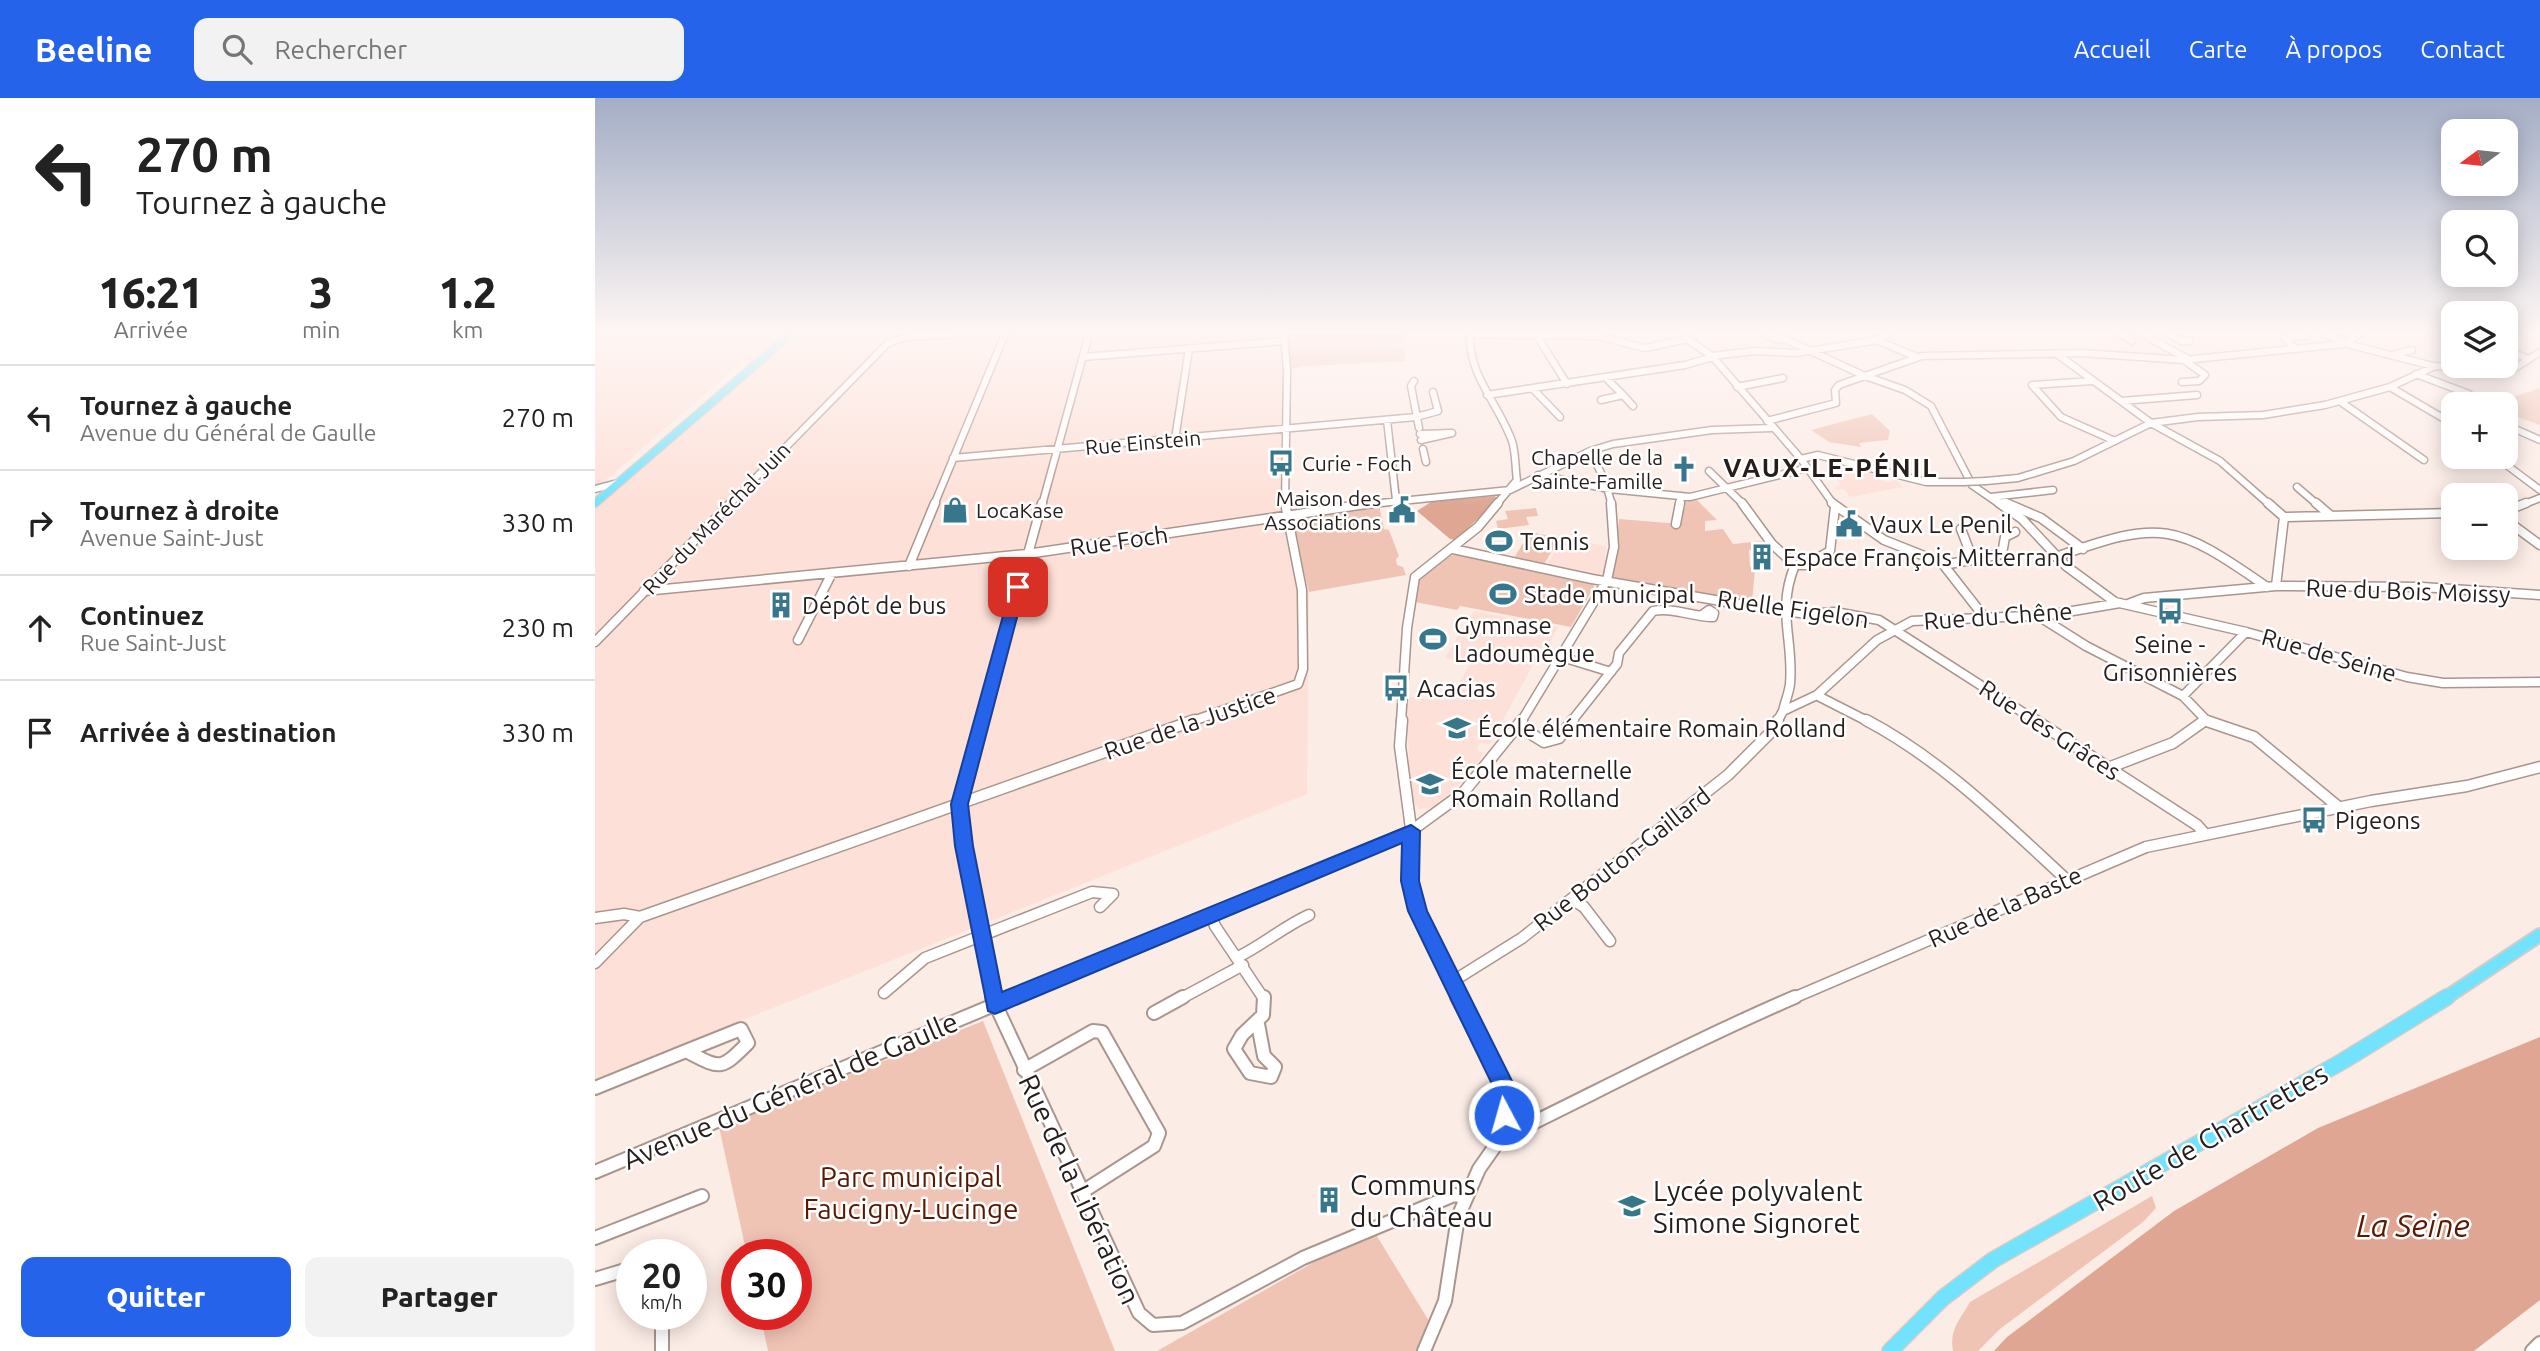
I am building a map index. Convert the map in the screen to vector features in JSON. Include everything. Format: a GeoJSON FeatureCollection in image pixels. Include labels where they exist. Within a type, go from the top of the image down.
{"type":"FeatureCollection","features":[{"type":"Feature","properties":{"kind":"main road"},"geometry":{"type":"LineString","coordinates":[[595,503],[598,492],[620,482],[723,392]]}},
{"type":"Feature","properties":{"kind":"main road","name":"Route de Chartrettes"},"geometry":{"type":"LineString","coordinates":[[1891,1351],[1943,1297],[1993,1260],[2339,1063],[2442,1000],[2540,935]]}},
{"type":"Feature","properties":{"kind":"street","name":"Rue du Maréchal Juin"},"geometry":{"type":"LineString","coordinates":[[595,642],[839,392]]}},
{"type":"Feature","properties":{"kind":"street"},"geometry":{"type":"LineString","coordinates":[[909,566],[980,392]]}},
{"type":"Feature","properties":{"kind":"street"},"geometry":{"type":"LineString","coordinates":[[595,963],[640,917],[959,804],[1073,392]]}},
{"type":"Feature","properties":{"kind":"street"},"geometry":{"type":"LineString","coordinates":[[1175,439],[1182,392]]}},
{"type":"Feature","properties":{"kind":"street"},"geometry":{"type":"LineString","coordinates":[[1285,392],[1286,516]]}},
{"type":"Feature","properties":{"kind":"street"},"geometry":{"type":"LineString","coordinates":[[1412,392],[1426,462]]}},
{"type":"Feature","properties":{"kind":"street"},"geometry":{"type":"LineString","coordinates":[[1416,417],[1438,411],[1433,392]]}},
{"type":"Feature","properties":{"kind":"street"},"geometry":{"type":"LineString","coordinates":[[1424,1351],[1445,1301],[1455,1227],[1465,1197],[1500,1139],[1504,1115],[1502,1083],[1450,983],[1412,896],[1411,831],[1400,746],[1407,628],[1415,577],[1453,549],[1492,513],[1517,480],[1513,443],[1486,392]]}},
{"type":"Feature","properties":{"kind":"street"},"geometry":{"type":"LineString","coordinates":[[1487,396],[1510,392]]}},
{"type":"Feature","properties":{"kind":"street"},"geometry":{"type":"LineString","coordinates":[[1536,392],[1560,417]]}},
{"type":"Feature","properties":{"kind":"street"},"geometry":{"type":"LineString","coordinates":[[1620,392],[1633,406]]}},
{"type":"Feature","properties":{"kind":"street"},"geometry":{"type":"LineString","coordinates":[[1742,392],[1801,459],[1835,507],[1884,540],[1944,565],[1985,618]]}},
{"type":"Feature","properties":{"kind":"street"},"geometry":{"type":"LineString","coordinates":[[1767,421],[1836,403],[1837,392]]}},
{"type":"Feature","properties":{"kind":"street"},"geometry":{"type":"LineString","coordinates":[[1909,392],[1931,406],[1968,481],[2022,519],[2056,557],[2085,580],[2124,604]]}},
{"type":"Feature","properties":{"kind":"street"},"geometry":{"type":"LineString","coordinates":[[2038,392],[2061,417],[2115,441]]}},
{"type":"Feature","properties":{"kind":"street"},"geometry":{"type":"LineString","coordinates":[[2109,392],[2151,423],[2220,461],[2284,517],[2441,513]]}},
{"type":"Feature","properties":{"kind":"street"},"geometry":{"type":"LineString","coordinates":[[1801,459],[1818,455],[1926,482],[2018,478],[2074,461],[2151,423],[2198,417],[2263,415],[2341,402],[2372,392]]}},
{"type":"Feature","properties":{"kind":"street"},"geometry":{"type":"LineString","coordinates":[[2399,392],[2441,417]]}},
{"type":"Feature","properties":{"kind":"street"},"geometry":{"type":"LineString","coordinates":[[1601,400],[1623,395]]}},
{"type":"Feature","properties":{"kind":"street"},"geometry":{"type":"LineString","coordinates":[[2121,401],[2197,395]]}},
{"type":"Feature","properties":{"kind":"street"},"geometry":{"type":"LineString","coordinates":[[2341,402],[2417,455]]}},
{"type":"Feature","properties":{"kind":"street","name":"Rue Einstein"},"geometry":{"type":"LineString","coordinates":[[953,458],[1416,417]]}},
{"type":"Feature","properties":{"kind":"street"},"geometry":{"type":"LineString","coordinates":[[1387,420],[1397,500]]}},
{"type":"Feature","properties":{"kind":"street"},"geometry":{"type":"LineString","coordinates":[[1510,490],[1590,451],[1619,443],[1712,430],[1771,428]]}},
{"type":"Feature","properties":{"kind":"street"},"geometry":{"type":"LineString","coordinates":[[2518,430],[2540,440]]}},
{"type":"Feature","properties":{"kind":"street"},"geometry":{"type":"LineString","coordinates":[[1590,451],[1609,488],[1615,514],[1607,580]]}},
{"type":"Feature","properties":{"kind":"street"},"geometry":{"type":"LineString","coordinates":[[1538,475],[1609,488],[1681,496],[1725,489],[1808,468]]}},
{"type":"Feature","properties":{"kind":"street"},"geometry":{"type":"LineString","coordinates":[[2512,469],[2540,490]]}},
{"type":"Feature","properties":{"kind":"street"},"geometry":{"type":"LineString","coordinates":[[1709,471],[1752,513],[1772,544],[1795,565]]}},
{"type":"Feature","properties":{"kind":"street"},"geometry":{"type":"LineString","coordinates":[[2297,487],[2330,515]]}},
{"type":"Feature","properties":{"kind":"street","name":"Rue Foch"},"geometry":{"type":"LineString","coordinates":[[644,591],[1027,554],[1397,500],[1510,490]]}},
{"type":"Feature","properties":{"kind":"street"},"geometry":{"type":"LineString","coordinates":[[1989,496],[2053,490]]}},
{"type":"Feature","properties":{"kind":"street"},"geometry":{"type":"LineString","coordinates":[[1676,524],[1681,496]]}},
{"type":"Feature","properties":{"kind":"street"},"geometry":{"type":"LineString","coordinates":[[1989,496],[2033,514],[2083,549]]}},
{"type":"Feature","properties":{"kind":"street"},"geometry":{"type":"LineString","coordinates":[[2518,506],[2540,498]]}},
{"type":"Feature","properties":{"kind":"street"},"geometry":{"type":"LineString","coordinates":[[1795,565],[1813,562],[1830,551],[1832,513],[1835,507]]}},
{"type":"Feature","properties":{"kind":"street"},"geometry":{"type":"LineString","coordinates":[[2022,519],[2033,514]]}},
{"type":"Feature","properties":{"kind":"street","name":"Rue de la Justice"},"geometry":{"type":"LineString","coordinates":[[959,804],[1298,684],[1303,669],[1302,590],[1286,516]]}},
{"type":"Feature","properties":{"kind":"street"},"geometry":{"type":"LineString","coordinates":[[2276,586],[2284,517]]}},
{"type":"Feature","properties":{"kind":"street"},"geometry":{"type":"LineString","coordinates":[[1961,529],[1973,560]]}},
{"type":"Feature","properties":{"kind":"street"},"geometry":{"type":"LineString","coordinates":[[2518,529],[2540,545]]}},
{"type":"Feature","properties":{"kind":"street"},"geometry":{"type":"LineString","coordinates":[[1944,565],[2002,554],[2005,552],[2005,537],[2015,532]]}},
{"type":"Feature","properties":{"kind":"street"},"geometry":{"type":"LineString","coordinates":[[2056,557],[2140,533],[2171,533],[2229,562],[2267,587]]}},
{"type":"Feature","properties":{"kind":"street","name":"Ruelle Figelon"},"geometry":{"type":"LineString","coordinates":[[1453,549],[1607,580],[1807,614],[1835,611],[1878,620],[1893,629]]}},
{"type":"Feature","properties":{"kind":"street"},"geometry":{"type":"LineString","coordinates":[[1781,716],[1790,684],[1784,610],[1787,584],[1795,565]]}},
{"type":"Feature","properties":{"kind":"street"},"geometry":{"type":"LineString","coordinates":[[798,640],[832,573]]}},
{"type":"Feature","properties":{"kind":"street","name":"Avenue du Général de Gaulle"},"geometry":{"type":"LineString","coordinates":[[595,1172],[1411,831],[1464,793],[1518,726],[1607,580]]}},
{"type":"Feature","properties":{"kind":"street","name":"Rue du Bois Moissy"},"geometry":{"type":"LineString","coordinates":[[2267,587],[2422,587],[2540,595]]}},
{"type":"Feature","properties":{"kind":"street","name":"Rue du Chêne"},"geometry":{"type":"LineString","coordinates":[[1818,696],[1840,673],[1893,629],[1924,619],[2037,615],[2124,604],[2150,597],[2267,587]]}},
{"type":"Feature","properties":{"kind":"street","name":"Rue de Seine"},"geometry":{"type":"LineString","coordinates":[[2124,604],[2246,632],[2372,669],[2424,680],[2490,684],[2540,682]]}},
{"type":"Feature","properties":{"kind":"street"},"geometry":{"type":"LineString","coordinates":[[1518,726],[1544,742],[1559,738],[1617,664],[1619,653],[1653,611],[1663,609],[1701,616]]}},
{"type":"Feature","properties":{"kind":"street"},"geometry":{"type":"LineString","coordinates":[[2037,615],[2095,651],[2183,696],[2204,721],[2254,737],[2341,809]]}},
{"type":"Feature","properties":{"kind":"street","name":"Rue des Grâces"},"geometry":{"type":"LineString","coordinates":[[1893,629],[2205,834]]}},
{"type":"Feature","properties":{"kind":"street"},"geometry":{"type":"LineString","coordinates":[[2183,696],[2246,632]]}},
{"type":"Feature","properties":{"kind":"street"},"geometry":{"type":"LineString","coordinates":[[1562,657],[1611,672]]}},
{"type":"Feature","properties":{"kind":"street"},"geometry":{"type":"LineString","coordinates":[[1781,716],[1802,708],[1818,696],[1888,732],[1972,793],[2068,881]]}},
{"type":"Feature","properties":{"kind":"street","name":"Rue Bouton-Gaillard"},"geometry":{"type":"LineString","coordinates":[[1450,983],[1522,938],[1728,775],[1781,716]]}},
{"type":"Feature","properties":{"kind":"street"},"geometry":{"type":"LineString","coordinates":[[2108,768],[2173,743],[2204,721]]}},
{"type":"Feature","properties":{"kind":"street","name":"Rue de la Baste"},"geometry":{"type":"LineString","coordinates":[[1500,1139],[1641,1071],[1700,1038],[2068,881],[2115,858],[2205,834],[2467,786],[2540,767]]}},
{"type":"Feature","properties":{"kind":"street","name":"Rue de la Libération"},"geometry":{"type":"LineString","coordinates":[[959,804],[995,1005],[1139,1313],[1147,1322],[1158,1326],[1182,1323],[1303,1258],[1454,1195],[1465,1197]]}},
{"type":"Feature","properties":{"kind":"street"},"geometry":{"type":"LineString","coordinates":[[884,993],[925,958],[1092,892],[1113,894],[1100,907]]}},
{"type":"Feature","properties":{"kind":"street"},"geometry":{"type":"LineString","coordinates":[[1571,898],[1584,906],[1611,941]]}},
{"type":"Feature","properties":{"kind":"street"},"geometry":{"type":"LineString","coordinates":[[595,918],[624,914],[640,917]]}},
{"type":"Feature","properties":{"kind":"street"},"geometry":{"type":"LineString","coordinates":[[1211,915],[1264,997],[1265,1013],[1258,1024],[1241,1035],[1234,1049],[1250,1073],[1271,1077],[1276,1066],[1264,1056],[1259,1041],[1258,1024]]}},
{"type":"Feature","properties":{"kind":"street"},"geometry":{"type":"LineString","coordinates":[[1154,1013],[1269,942],[1279,929],[1309,915]]}},
{"type":"Feature","properties":{"kind":"street"},"geometry":{"type":"LineString","coordinates":[[595,1088],[686,1051],[741,1029],[746,1034],[748,1043],[733,1060],[716,1067],[686,1051]]}},
{"type":"Feature","properties":{"kind":"street"},"geometry":{"type":"LineString","coordinates":[[1024,1070],[1093,1031],[1102,1032],[1159,1133],[1154,1146],[1081,1192]]}},
{"type":"Feature","properties":{"kind":"street"},"geometry":{"type":"LineString","coordinates":[[595,1238],[702,1196]]}},
{"type":"Feature","properties":{"kind":"street"},"geometry":{"type":"LineString","coordinates":[[595,1279],[616,1273]]}},
{"type":"Feature","properties":{"kind":"street"},"geometry":{"type":"LineString","coordinates":[[662,1330],[662,1351]]}},
{"type":"Feature","properties":{"kind":"street"},"geometry":{"type":"LineString","coordinates":[[2532,1351],[2540,1343]]}},
{"type":"Feature","properties":{"kind":"shaded area"},"geometry":{"type":"Polygon","coordinates":[[[595,392],[707,392],[600,485],[595,485],[595,392]]]}},
{"type":"Feature","properties":{"kind":"shaded area"},"geometry":{"type":"Polygon","coordinates":[[[726,392],[1282,392],[1280,512],[1282,522],[1292,525],[1309,592],[1307,794],[595,1079],[595,506],[726,392]]]}},
{"type":"Feature","properties":{"kind":"shaded area"},"geometry":{"type":"Polygon","coordinates":[[[1875,470],[1885,482],[1896,480],[1903,487],[1850,497],[1844,489],[1837,490],[1835,487],[1841,485],[1835,476],[1875,470]]]}},
{"type":"Feature","properties":{"kind":"shaded area"},"geometry":{"type":"Polygon","coordinates":[[[1562,538],[1606,546],[1604,572],[1596,576],[1547,565],[1562,538]]]}},
{"type":"Feature","properties":{"kind":"shaded area"},"geometry":{"type":"Polygon","coordinates":[[[1474,611],[1558,627],[1548,646],[1543,646],[1490,744],[1480,743],[1478,746],[1477,751],[1484,753],[1472,772],[1436,807],[1419,809],[1413,802],[1410,780],[1406,696],[1428,699],[1442,695],[1446,690],[1455,690],[1470,664],[1445,658],[1474,611]]]}},
{"type":"Feature","properties":{"kind":"green space"},"geometry":{"type":"Polygon","coordinates":[[[2540,392],[2540,425],[2518,417],[2518,395],[2540,392]]]}},
{"type":"Feature","properties":{"kind":"green space"},"geometry":{"type":"Polygon","coordinates":[[[1872,414],[1890,431],[1888,440],[1859,443],[1861,447],[1829,442],[1811,430],[1872,414]]]}},
{"type":"Feature","properties":{"kind":"green space"},"geometry":{"type":"Polygon","coordinates":[[[1684,498],[1695,498],[1717,520],[1705,521],[1705,531],[1723,529],[1733,544],[1762,541],[1766,548],[1749,550],[1750,566],[1755,569],[1752,603],[1612,577],[1619,519],[1680,524],[1684,498]]]}},
{"type":"Feature","properties":{"kind":"green space"},"geometry":{"type":"Polygon","coordinates":[[[1379,505],[1384,529],[1389,530],[1399,556],[1396,559],[1397,565],[1403,567],[1406,575],[1309,592],[1292,525],[1301,517],[1379,505]]]}},
{"type":"Feature","properties":{"kind":"green space"},"geometry":{"type":"Polygon","coordinates":[[[1536,508],[1538,516],[1526,517],[1529,525],[1498,529],[1496,521],[1508,519],[1505,511],[1536,508]]]}},
{"type":"Feature","properties":{"kind":"green space"},"geometry":{"type":"Polygon","coordinates":[[[1530,532],[1560,538],[1544,564],[1514,558],[1530,532]]]}},
{"type":"Feature","properties":{"kind":"green space","name":"Stade municipal"},"geometry":{"type":"Polygon","coordinates":[[[1458,554],[1593,583],[1594,587],[1571,627],[1460,606],[1457,610],[1415,602],[1420,577],[1449,556],[1458,554]]]}},
{"type":"Feature","properties":{"kind":"green space","name":"Parc municipal Faucigny-Lucinge"},"geometry":{"type":"Polygon","coordinates":[[[983,1021],[1115,1351],[768,1351],[763,1330],[812,1330],[812,1239],[744,1239],[719,1127],[983,1021]]]}},
{"type":"Feature","properties":{"kind":"green space"},"geometry":{"type":"Polygon","coordinates":[[[2152,1196],[2156,1208],[2143,1222],[2000,1329],[1978,1351],[1953,1351],[1954,1331],[1970,1302],[2152,1196]]]}},
{"type":"Feature","properties":{"kind":"green space"},"geometry":{"type":"Polygon","coordinates":[[[1375,1233],[1429,1321],[1420,1351],[1157,1351],[1339,1248],[1375,1233]]]}},
{"type":"Feature","properties":{"kind":"water"},"geometry":{"type":"Polygon","coordinates":[[[1494,496],[1499,498],[1456,540],[1450,539],[1417,511],[1431,502],[1494,496]]]}},
{"type":"Feature","properties":{"kind":"water","name":"La Seine"},"geometry":{"type":"Polygon","coordinates":[[[2540,1037],[2540,1300],[2474,1351],[1994,1351],[2007,1337],[2174,1211],[2318,1128],[2540,1037]]]}},
{"type":"Feature","properties":{"kind":"place","name":"Curie - Foch"},"geometry":{"type":"Point","coordinates":[1281,463]}},
{"type":"Feature","properties":{"kind":"place","name":"Chapelle de la Sainte-Famille"},"geometry":{"type":"Point","coordinates":[1684,469]}},
{"type":"Feature","properties":{"kind":"place","name":"LocaKase"},"geometry":{"type":"Point","coordinates":[955,510]}},
{"type":"Feature","properties":{"kind":"place","name":"Maison des Associations"},"geometry":{"type":"Point","coordinates":[1402,510]}},
{"type":"Feature","properties":{"kind":"place","name":"Vaux Le Penil"},"geometry":{"type":"Point","coordinates":[1849,524]}},
{"type":"Feature","properties":{"kind":"place","name":"Tennis"},"geometry":{"type":"Point","coordinates":[1499,541]}},
{"type":"Feature","properties":{"kind":"place","name":"Espace François Mitterrand"},"geometry":{"type":"Point","coordinates":[1762,557]}},
{"type":"Feature","properties":{"kind":"place","name":"Stade municipal"},"geometry":{"type":"Point","coordinates":[1503,594]}},
{"type":"Feature","properties":{"kind":"place","name":"Dépôt de bus"},"geometry":{"type":"Point","coordinates":[781,605]}},
{"type":"Feature","properties":{"kind":"place","name":"Seine - Grisonnières"},"geometry":{"type":"Point","coordinates":[2170,611]}},
{"type":"Feature","properties":{"kind":"place","name":"Gymnase Ladoumègue"},"geometry":{"type":"Point","coordinates":[1433,639]}},
{"type":"Feature","properties":{"kind":"place","name":"Acacias"},"geometry":{"type":"Point","coordinates":[1396,688]}},
{"type":"Feature","properties":{"kind":"place","name":"École élémentaire Romain Rolland"},"geometry":{"type":"Point","coordinates":[1457,728]}},
{"type":"Feature","properties":{"kind":"place","name":"École maternelle Romain Rolland"},"geometry":{"type":"Point","coordinates":[1430,784]}},
{"type":"Feature","properties":{"kind":"place","name":"Pigeons"},"geometry":{"type":"Point","coordinates":[2314,820]}},
{"type":"Feature","properties":{"kind":"place","name":"Communs du Château"},"geometry":{"type":"Point","coordinates":[1329,1200]}},
{"type":"Feature","properties":{"kind":"place","name":"Lycée polyvalent Simone Signoret"},"geometry":{"type":"Point","coordinates":[1632,1206]}},
{"type":"Feature","properties":{"kind":"district","name":"VAUX-LE-PÉNIL"},"geometry":{"type":"Point","coordinates":[1831,467]}},
{"type":"Feature","properties":{"kind":"route"},"geometry":{"type":"LineString","coordinates":[[1018,587],[959,804],[964,846],[995,1005],[1411,831],[1412,896],[1451,985],[1502,1083],[1504,1115]]}}]}
